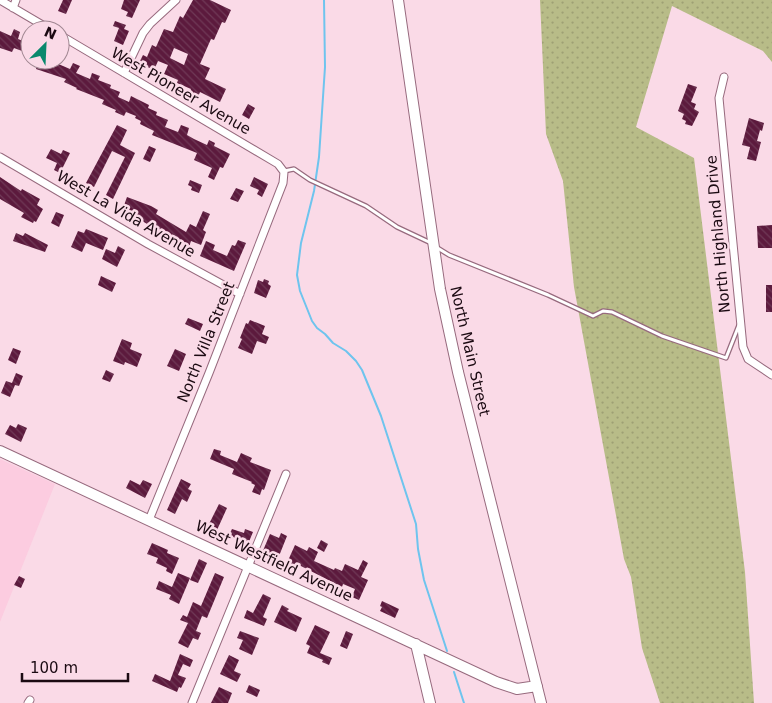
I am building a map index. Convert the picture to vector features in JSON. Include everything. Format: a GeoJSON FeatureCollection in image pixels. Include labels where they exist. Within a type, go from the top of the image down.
{"type":"FeatureCollection","features":[{"type":"Feature","properties":{"kind":"main road","name":"North Main Street"},"geometry":{"type":"LineString","coordinates":[[398,0],[440,289],[458,372],[541,703]]}},
{"type":"Feature","properties":{"kind":"main road","name":"West Westfield Avenue"},"geometry":{"type":"LineString","coordinates":[[0,451],[512,689],[523,690],[537,686]]}},
{"type":"Feature","properties":{"kind":"main road"},"geometry":{"type":"LineString","coordinates":[[416,644],[430,703]]}},
{"type":"Feature","properties":{"kind":"street"},"geometry":{"type":"LineString","coordinates":[[0,0],[34,20]]}},
{"type":"Feature","properties":{"kind":"street"},"geometry":{"type":"LineString","coordinates":[[13,8],[16,0]]}},
{"type":"Feature","properties":{"kind":"street"},"geometry":{"type":"LineString","coordinates":[[124,74],[142,33],[176,0]]}},
{"type":"Feature","properties":{"kind":"street","name":"West Pioneer Avenue"},"geometry":{"type":"LineString","coordinates":[[70,42],[278,164],[284,172]]}},
{"type":"Feature","properties":{"kind":"street","name":"North Highland Drive"},"geometry":{"type":"LineString","coordinates":[[724,77],[719,98],[743,347],[746,356],[753,363],[772,375]]}},
{"type":"Feature","properties":{"kind":"street","name":"West La Vida Avenue"},"geometry":{"type":"LineString","coordinates":[[0,157],[148,244],[240,294]]}},
{"type":"Feature","properties":{"kind":"street","name":"North Villa Street"},"geometry":{"type":"LineString","coordinates":[[148,520],[283,184],[284,172]]}},
{"type":"Feature","properties":{"kind":"street"},"geometry":{"type":"LineString","coordinates":[[192,703],[286,474]]}},
{"type":"Feature","properties":{"kind":"lane"},"geometry":{"type":"LineString","coordinates":[[284,172],[294,169],[310,180],[366,206],[397,227],[433,244],[449,256],[548,295],[593,316],[603,311],[612,312],[662,336],[726,358],[740,322]]}},
{"type":"Feature","properties":{"kind":"shaded area"},"geometry":{"type":"Polygon","coordinates":[[[0,459],[55,484],[0,622],[0,459]]]}},
{"type":"Feature","properties":{"kind":"green space"},"geometry":{"type":"Polygon","coordinates":[[[540,0],[772,0],[772,62],[763,51],[672,6],[636,127],[694,158],[745,572],[754,703],[660,703],[642,648],[631,577],[624,559],[574,287],[563,181],[546,134],[540,0]]]}},
{"type":"Feature","properties":{"kind":"building"},"geometry":{"type":"Polygon","coordinates":[[[63,0],[72,0],[66,14],[58,11],[63,0]]]}},
{"type":"Feature","properties":{"kind":"building"},"geometry":{"type":"Polygon","coordinates":[[[124,0],[140,0],[132,18],[126,16],[128,12],[121,9],[124,0]]]}},
{"type":"Feature","properties":{"kind":"building"},"geometry":{"type":"Polygon","coordinates":[[[193,0],[210,0],[231,10],[225,23],[222,22],[214,40],[211,39],[200,64],[210,68],[205,79],[226,89],[220,102],[200,92],[198,97],[189,93],[191,89],[177,83],[178,80],[164,74],[168,65],[158,61],[154,70],[139,63],[143,55],[147,57],[152,45],[156,47],[164,29],[173,32],[180,16],[183,18],[193,0]],[[174,48],[170,58],[184,65],[188,54],[174,48]]]}},
{"type":"Feature","properties":{"kind":"building"},"geometry":{"type":"Polygon","coordinates":[[[115,21],[126,25],[124,29],[129,31],[123,45],[114,41],[119,28],[113,26],[115,21]]]}},
{"type":"Feature","properties":{"kind":"building"},"geometry":{"type":"Polygon","coordinates":[[[14,29],[20,32],[18,39],[20,40],[20,50],[14,48],[12,52],[0,48],[0,31],[11,36],[14,29]]]}},
{"type":"Feature","properties":{"kind":"building"},"geometry":{"type":"Polygon","coordinates":[[[73,63],[80,66],[76,73],[90,79],[92,73],[100,76],[98,80],[111,85],[110,88],[120,92],[118,97],[129,102],[131,96],[149,105],[148,108],[157,112],[156,115],[168,120],[165,127],[178,132],[181,125],[189,128],[187,135],[207,145],[209,140],[215,143],[214,146],[230,154],[223,168],[220,167],[214,180],[208,177],[212,168],[194,160],[197,153],[152,135],[154,131],[140,124],[141,121],[135,118],[136,116],[126,112],[124,116],[115,112],[116,110],[102,104],[104,100],[76,89],[64,82],[66,79],[39,70],[70,70],[73,63]]]}},
{"type":"Feature","properties":{"kind":"building"},"geometry":{"type":"Polygon","coordinates":[[[688,84],[697,87],[691,102],[696,104],[694,109],[699,112],[692,126],[685,124],[686,121],[682,119],[684,114],[678,111],[688,84]]]}},
{"type":"Feature","properties":{"kind":"building"},"geometry":{"type":"Polygon","coordinates":[[[248,104],[255,108],[249,119],[242,115],[248,104]]]}},
{"type":"Feature","properties":{"kind":"building"},"geometry":{"type":"Polygon","coordinates":[[[749,118],[764,123],[757,141],[761,142],[756,161],[747,159],[750,147],[742,145],[749,118]]]}},
{"type":"Feature","properties":{"kind":"building"},"geometry":{"type":"Polygon","coordinates":[[[117,125],[127,130],[120,145],[135,153],[113,199],[106,195],[125,157],[112,151],[94,187],[86,183],[117,125]]]}},
{"type":"Feature","properties":{"kind":"building"},"geometry":{"type":"Polygon","coordinates":[[[149,146],[156,149],[150,162],[143,159],[149,146]]]}},
{"type":"Feature","properties":{"kind":"building"},"geometry":{"type":"Polygon","coordinates":[[[51,149],[61,154],[63,150],[70,153],[60,173],[54,170],[57,163],[46,158],[51,149]]]}},
{"type":"Feature","properties":{"kind":"building"},"geometry":{"type":"Polygon","coordinates":[[[0,177],[21,191],[22,189],[40,199],[37,205],[43,209],[36,222],[34,221],[33,223],[21,217],[24,213],[0,199],[0,177]]]}},
{"type":"Feature","properties":{"kind":"building"},"geometry":{"type":"Polygon","coordinates":[[[254,177],[268,184],[262,197],[257,194],[259,190],[250,186],[254,177]]]}},
{"type":"Feature","properties":{"kind":"building"},"geometry":{"type":"Polygon","coordinates":[[[190,180],[202,185],[199,193],[191,190],[192,187],[188,185],[190,180]]]}},
{"type":"Feature","properties":{"kind":"building"},"geometry":{"type":"Polygon","coordinates":[[[236,188],[244,191],[238,202],[230,199],[236,188]]]}},
{"type":"Feature","properties":{"kind":"building"},"geometry":{"type":"Polygon","coordinates":[[[127,197],[158,210],[156,214],[186,232],[190,224],[196,227],[203,211],[210,214],[203,230],[206,232],[201,245],[191,241],[189,247],[181,244],[182,242],[172,236],[170,238],[134,216],[135,213],[123,208],[127,197]]]}},
{"type":"Feature","properties":{"kind":"building"},"geometry":{"type":"Polygon","coordinates":[[[56,212],[64,215],[59,227],[51,223],[56,212]]]}},
{"type":"Feature","properties":{"kind":"building"},"geometry":{"type":"Polygon","coordinates":[[[772,225],[772,248],[758,248],[757,226],[772,225]]]}},
{"type":"Feature","properties":{"kind":"building"},"geometry":{"type":"Polygon","coordinates":[[[86,229],[108,238],[103,250],[86,243],[82,252],[71,247],[78,231],[84,233],[86,229]]]}},
{"type":"Feature","properties":{"kind":"building"},"geometry":{"type":"Polygon","coordinates":[[[16,233],[23,236],[25,233],[48,245],[45,252],[13,241],[16,233]]]}},
{"type":"Feature","properties":{"kind":"building"},"geometry":{"type":"Polygon","coordinates":[[[238,240],[246,243],[234,271],[200,256],[206,241],[215,245],[213,250],[227,256],[232,245],[235,246],[238,240]]]}},
{"type":"Feature","properties":{"kind":"building"},"geometry":{"type":"Polygon","coordinates":[[[118,246],[125,250],[117,267],[102,259],[106,249],[115,253],[118,246]]]}},
{"type":"Feature","properties":{"kind":"building"},"geometry":{"type":"Polygon","coordinates":[[[101,276],[116,283],[112,292],[98,285],[101,276]]]}},
{"type":"Feature","properties":{"kind":"building"},"geometry":{"type":"Polygon","coordinates":[[[264,279],[269,281],[268,284],[271,286],[266,298],[254,293],[258,280],[263,282],[264,279]]]}},
{"type":"Feature","properties":{"kind":"building"},"geometry":{"type":"Polygon","coordinates":[[[766,285],[772,285],[772,312],[766,312],[766,285]]]}},
{"type":"Feature","properties":{"kind":"building"},"geometry":{"type":"Polygon","coordinates":[[[188,318],[203,324],[200,331],[185,324],[188,318]]]}},
{"type":"Feature","properties":{"kind":"building"},"geometry":{"type":"Polygon","coordinates":[[[250,320],[265,326],[262,334],[269,337],[266,344],[257,341],[252,354],[238,348],[246,323],[248,324],[250,320]]]}},
{"type":"Feature","properties":{"kind":"building"},"geometry":{"type":"Polygon","coordinates":[[[122,339],[132,343],[130,349],[142,354],[137,367],[125,362],[124,365],[113,361],[122,339]]]}},
{"type":"Feature","properties":{"kind":"building"},"geometry":{"type":"Polygon","coordinates":[[[13,348],[21,351],[16,364],[8,360],[13,348]]]}},
{"type":"Feature","properties":{"kind":"building"},"geometry":{"type":"Polygon","coordinates":[[[175,349],[186,354],[179,371],[167,366],[175,349]]]}},
{"type":"Feature","properties":{"kind":"building"},"geometry":{"type":"Polygon","coordinates":[[[106,370],[114,374],[110,382],[102,379],[106,370]]]}},
{"type":"Feature","properties":{"kind":"building"},"geometry":{"type":"Polygon","coordinates":[[[16,373],[23,376],[19,386],[15,385],[10,397],[1,393],[6,381],[12,383],[16,373]]]}},
{"type":"Feature","properties":{"kind":"building"},"geometry":{"type":"Polygon","coordinates":[[[18,424],[27,428],[21,442],[5,434],[10,425],[16,428],[18,424]]]}},
{"type":"Feature","properties":{"kind":"building"},"geometry":{"type":"Polygon","coordinates":[[[214,449],[221,451],[220,455],[237,462],[241,453],[252,458],[250,462],[271,470],[264,490],[262,489],[260,495],[252,492],[255,485],[252,482],[232,474],[234,469],[210,459],[214,449]]]}},
{"type":"Feature","properties":{"kind":"building"},"geometry":{"type":"Polygon","coordinates":[[[181,479],[191,484],[188,489],[192,491],[187,502],[182,499],[175,514],[167,510],[181,479]]]}},
{"type":"Feature","properties":{"kind":"building"},"geometry":{"type":"Polygon","coordinates":[[[130,480],[140,485],[143,480],[152,484],[145,498],[126,488],[130,480]]]}},
{"type":"Feature","properties":{"kind":"building"},"geometry":{"type":"Polygon","coordinates":[[[219,504],[227,508],[217,530],[208,526],[219,504]]]}},
{"type":"Feature","properties":{"kind":"building"},"geometry":{"type":"Polygon","coordinates":[[[232,529],[244,533],[245,529],[253,532],[248,544],[229,535],[232,529]]]}},
{"type":"Feature","properties":{"kind":"building"},"geometry":{"type":"Polygon","coordinates":[[[281,533],[287,536],[279,556],[274,553],[272,557],[262,553],[270,534],[279,538],[281,533]]]}},
{"type":"Feature","properties":{"kind":"building"},"geometry":{"type":"Polygon","coordinates":[[[321,540],[328,544],[324,552],[317,548],[321,540]]]}},
{"type":"Feature","properties":{"kind":"building"},"geometry":{"type":"Polygon","coordinates":[[[152,543],[168,550],[167,553],[179,558],[172,574],[166,571],[167,568],[156,563],[158,558],[147,554],[152,543]]]}},
{"type":"Feature","properties":{"kind":"building"},"geometry":{"type":"Polygon","coordinates":[[[295,545],[307,551],[309,547],[318,552],[314,561],[334,570],[335,568],[342,571],[345,564],[358,570],[363,560],[368,563],[361,577],[368,580],[359,600],[352,597],[355,589],[343,584],[342,587],[297,564],[295,569],[286,565],[295,545]]]}},
{"type":"Feature","properties":{"kind":"building"},"geometry":{"type":"Polygon","coordinates":[[[199,559],[207,563],[198,583],[190,580],[199,559]]]}},
{"type":"Feature","properties":{"kind":"building"},"geometry":{"type":"Polygon","coordinates":[[[178,573],[190,578],[179,604],[169,599],[171,595],[156,589],[159,581],[172,587],[178,573]]]}},
{"type":"Feature","properties":{"kind":"building"},"geometry":{"type":"Polygon","coordinates":[[[215,573],[224,577],[207,618],[202,616],[196,631],[201,633],[198,640],[193,638],[188,648],[178,643],[188,623],[180,620],[183,615],[187,617],[193,602],[201,606],[215,573]]]}},
{"type":"Feature","properties":{"kind":"building"},"geometry":{"type":"Polygon","coordinates":[[[19,576],[25,579],[21,588],[14,585],[19,576]]]}},
{"type":"Feature","properties":{"kind":"building"},"geometry":{"type":"Polygon","coordinates":[[[263,594],[271,598],[263,617],[267,619],[264,626],[244,618],[247,610],[253,613],[263,594]]]}},
{"type":"Feature","properties":{"kind":"building"},"geometry":{"type":"Polygon","coordinates":[[[382,601],[399,609],[395,618],[380,611],[382,601]]]}},
{"type":"Feature","properties":{"kind":"building"},"geometry":{"type":"Polygon","coordinates":[[[282,605],[289,609],[287,611],[302,618],[296,632],[274,622],[282,605]]]}},
{"type":"Feature","properties":{"kind":"building"},"geometry":{"type":"Polygon","coordinates":[[[315,625],[330,632],[320,653],[332,658],[329,665],[322,662],[323,660],[307,653],[310,646],[306,644],[315,625]]]}},
{"type":"Feature","properties":{"kind":"building"},"geometry":{"type":"Polygon","coordinates":[[[240,631],[259,638],[252,655],[239,649],[243,640],[237,638],[240,631]]]}},
{"type":"Feature","properties":{"kind":"building"},"geometry":{"type":"Polygon","coordinates":[[[346,631],[353,634],[347,649],[340,646],[346,631]]]}},
{"type":"Feature","properties":{"kind":"building"},"geometry":{"type":"Polygon","coordinates":[[[180,654],[193,660],[190,667],[183,664],[178,675],[186,678],[177,692],[152,681],[155,674],[170,681],[180,654]]]}},
{"type":"Feature","properties":{"kind":"building"},"geometry":{"type":"Polygon","coordinates":[[[229,655],[239,660],[234,671],[241,674],[237,682],[220,674],[229,655]]]}},
{"type":"Feature","properties":{"kind":"building"},"geometry":{"type":"Polygon","coordinates":[[[249,685],[260,690],[257,697],[246,692],[249,685]]]}},
{"type":"Feature","properties":{"kind":"building"},"geometry":{"type":"Polygon","coordinates":[[[219,687],[232,693],[228,703],[211,703],[219,687]]]}},
{"type":"Feature","properties":{"kind":"waterway"},"geometry":{"type":"LineString","coordinates":[[324,0],[325,67],[319,157],[314,191],[301,243],[297,275],[300,291],[312,321],[317,328],[333,343],[346,351],[362,370],[381,416],[416,524],[418,549],[424,580],[447,651]]}},
{"type":"Feature","properties":{"kind":"waterway"},"geometry":{"type":"LineString","coordinates":[[454,672],[464,703]]}}]}
